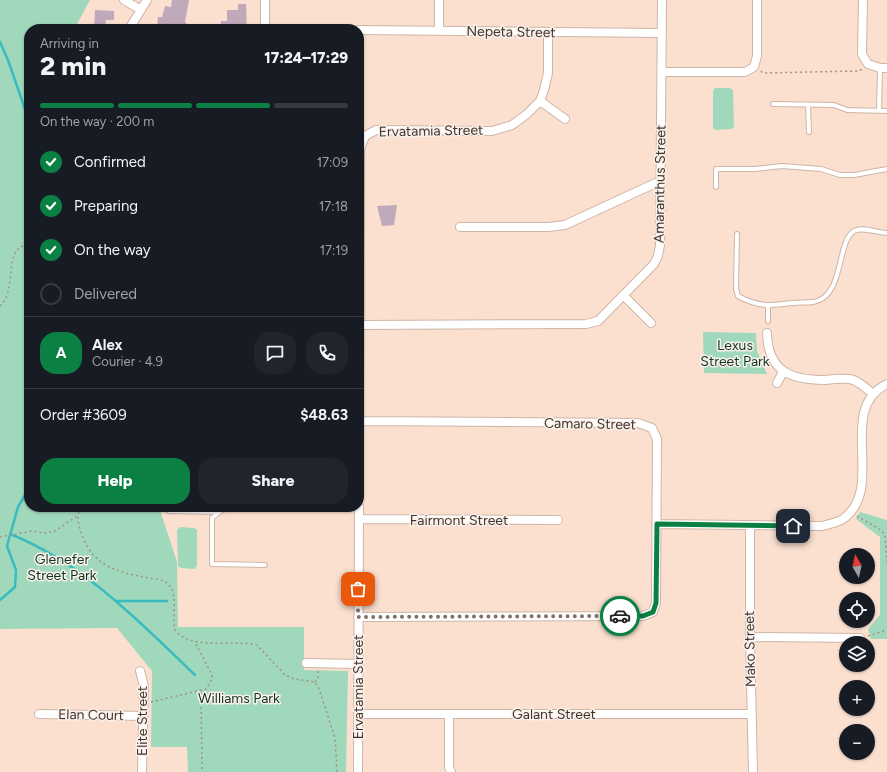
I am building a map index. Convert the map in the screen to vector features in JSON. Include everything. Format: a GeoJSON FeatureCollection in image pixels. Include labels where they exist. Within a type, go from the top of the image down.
{"type":"FeatureCollection","features":[{"type":"Feature","properties":{"kind":"street"},"geometry":{"type":"LineString","coordinates":[[124,0],[141,10]]}},
{"type":"Feature","properties":{"kind":"street"},"geometry":{"type":"LineString","coordinates":[[132,24],[147,0]]}},
{"type":"Feature","properties":{"kind":"street"},"geometry":{"type":"LineString","coordinates":[[265,0],[265,24]]}},
{"type":"Feature","properties":{"kind":"street"},"geometry":{"type":"LineString","coordinates":[[439,31],[440,0]]}},
{"type":"Feature","properties":{"kind":"street","name":"Amaranthus Street"},"geometry":{"type":"LineString","coordinates":[[364,325],[586,324],[598,321],[654,264],[658,256],[662,0]]}},
{"type":"Feature","properties":{"kind":"street"},"geometry":{"type":"LineString","coordinates":[[661,72],[745,72],[754,67],[757,56],[757,0]]}},
{"type":"Feature","properties":{"kind":"street"},"geometry":{"type":"LineString","coordinates":[[863,0],[862,54],[868,64],[883,68]]}},
{"type":"Feature","properties":{"kind":"street","name":"Nepeta Street"},"geometry":{"type":"LineString","coordinates":[[364,30],[662,33]]}},
{"type":"Feature","properties":{"kind":"street","name":"Ervatamia Street"},"geometry":{"type":"LineString","coordinates":[[364,139],[365,136],[376,130],[492,131],[512,124],[527,114],[540,101],[548,73],[548,32]]}},
{"type":"Feature","properties":{"kind":"street"},"geometry":{"type":"LineString","coordinates":[[540,101],[565,119]]}},
{"type":"Feature","properties":{"kind":"street"},"geometry":{"type":"LineString","coordinates":[[460,227],[548,227],[566,225],[660,181]]}},
{"type":"Feature","properties":{"kind":"street"},"geometry":{"type":"LineString","coordinates":[[623,295],[651,323]]}},
{"type":"Feature","properties":{"kind":"street"},"geometry":{"type":"LineString","coordinates":[[767,333],[768,344],[773,360],[784,372],[795,378],[850,379],[860,383],[873,394]]}},
{"type":"Feature","properties":{"kind":"street"},"geometry":{"type":"LineString","coordinates":[[777,383],[784,372]]}},
{"type":"Feature","properties":{"kind":"street"},"geometry":{"type":"LineString","coordinates":[[657,524],[822,526],[842,520],[851,511],[860,498],[863,483],[862,422],[866,408],[873,394],[887,384]]}},
{"type":"Feature","properties":{"kind":"street","name":"Camaro Street"},"geometry":{"type":"LineString","coordinates":[[358,617],[643,616],[653,612],[656,603],[657,440],[652,428],[638,423],[364,421]]}},
{"type":"Feature","properties":{"kind":"street","name":"Ervatamia Street"},"geometry":{"type":"LineString","coordinates":[[358,772],[359,512]]}},
{"type":"Feature","properties":{"kind":"street","name":"Fairmont Street"},"geometry":{"type":"LineString","coordinates":[[359,519],[558,520]]}},
{"type":"Feature","properties":{"kind":"street","name":"Mako Street"},"geometry":{"type":"LineString","coordinates":[[750,526],[750,637],[753,772]]}},
{"type":"Feature","properties":{"kind":"street"},"geometry":{"type":"LineString","coordinates":[[750,637],[839,638]]}},
{"type":"Feature","properties":{"kind":"street"},"geometry":{"type":"LineString","coordinates":[[306,663],[358,664]]}},
{"type":"Feature","properties":{"kind":"street","name":"Elite Street"},"geometry":{"type":"LineString","coordinates":[[140,671],[144,686],[142,772]]}},
{"type":"Feature","properties":{"kind":"street","name":"Elan Court"},"geometry":{"type":"LineString","coordinates":[[39,714],[143,716]]}},
{"type":"Feature","properties":{"kind":"street","name":"Galant Street"},"geometry":{"type":"LineString","coordinates":[[358,714],[751,714]]}},
{"type":"Feature","properties":{"kind":"street"},"geometry":{"type":"LineString","coordinates":[[449,715],[448,767],[451,772]]}},
{"type":"Feature","properties":{"kind":"lane"},"geometry":{"type":"LineString","coordinates":[[879,111],[883,68]]}},
{"type":"Feature","properties":{"kind":"lane"},"geometry":{"type":"LineString","coordinates":[[773,104],[834,105],[847,110],[887,111]]}},
{"type":"Feature","properties":{"kind":"lane"},"geometry":{"type":"LineString","coordinates":[[808,105],[809,132]]}},
{"type":"Feature","properties":{"kind":"lane"},"geometry":{"type":"LineString","coordinates":[[716,188],[716,168],[755,169],[782,166],[822,169],[840,175],[854,175],[887,169]]}},
{"type":"Feature","properties":{"kind":"lane"},"geometry":{"type":"LineString","coordinates":[[737,234],[736,289],[738,296],[768,306],[798,302],[813,302],[821,299],[834,286],[848,237],[855,230],[865,229],[876,233],[887,233]]}},
{"type":"Feature","properties":{"kind":"lane"},"geometry":{"type":"LineString","coordinates":[[768,306],[768,321]]}},
{"type":"Feature","properties":{"kind":"lane"},"geometry":{"type":"LineString","coordinates":[[219,512],[212,518],[212,564],[265,566]]}},
{"type":"Feature","properties":{"kind":"path"},"geometry":{"type":"LineString","coordinates":[[754,67],[763,73],[858,72],[868,64]]}},
{"type":"Feature","properties":{"kind":"path"},"geometry":{"type":"LineString","coordinates":[[0,306],[6,300],[10,289],[12,257],[19,247],[24,246]]}},
{"type":"Feature","properties":{"kind":"path"},"geometry":{"type":"LineString","coordinates":[[851,511],[881,530],[885,535],[887,563]]}},
{"type":"Feature","properties":{"kind":"path"},"geometry":{"type":"LineString","coordinates":[[78,512],[77,516],[80,532],[86,545],[95,558],[107,567],[124,574],[162,580],[170,585],[174,596],[175,630],[183,638],[195,642],[257,645],[285,675],[294,679],[315,682]]}},
{"type":"Feature","properties":{"kind":"path"},"geometry":{"type":"LineString","coordinates":[[1,537],[32,531],[46,533],[55,532],[77,516]]}},
{"type":"Feature","properties":{"kind":"path"},"geometry":{"type":"LineString","coordinates":[[867,636],[887,630]]}},
{"type":"Feature","properties":{"kind":"path"},"geometry":{"type":"LineString","coordinates":[[144,704],[206,689],[212,680],[212,675],[195,642]]}},
{"type":"Feature","properties":{"kind":"path"},"geometry":{"type":"LineString","coordinates":[[315,682],[318,678],[317,663]]}},
{"type":"Feature","properties":{"kind":"path"},"geometry":{"type":"LineString","coordinates":[[315,682],[319,689],[335,738],[336,772]]}},
{"type":"Feature","properties":{"kind":"path"},"geometry":{"type":"LineString","coordinates":[[201,691],[202,772]]}},
{"type":"Feature","properties":{"kind":"green space"},"geometry":{"type":"Polygon","coordinates":[[[0,0],[90,0],[77,24],[24,24],[24,512],[161,512],[177,562],[178,627],[304,627],[304,670],[348,671],[346,772],[188,772],[187,747],[151,747],[152,671],[117,628],[0,629],[0,0]]]}},
{"type":"Feature","properties":{"kind":"green space"},"geometry":{"type":"Polygon","coordinates":[[[715,88],[730,88],[733,90],[734,127],[731,129],[715,130],[713,128],[713,91],[715,88]]]}},
{"type":"Feature","properties":{"kind":"green space","name":"Lexus Street Park"},"geometry":{"type":"Polygon","coordinates":[[[703,332],[756,333],[757,351],[767,374],[704,373],[703,332]]]}},
{"type":"Feature","properties":{"kind":"green space"},"geometry":{"type":"Polygon","coordinates":[[[860,512],[887,520],[887,639],[875,639],[875,636],[870,636],[868,629],[875,628],[875,621],[880,615],[880,537],[856,519],[860,512]]]}},
{"type":"Feature","properties":{"kind":"green space"},"geometry":{"type":"Polygon","coordinates":[[[180,527],[194,528],[197,530],[197,565],[195,569],[181,568],[178,566],[177,530],[180,527]]]}},
{"type":"Feature","properties":{"kind":"building"},"geometry":{"type":"Polygon","coordinates":[[[172,0],[189,0],[185,22],[187,24],[157,24],[158,17],[162,17],[165,6],[171,7],[172,0]]]}},
{"type":"Feature","properties":{"kind":"building"},"geometry":{"type":"Polygon","coordinates":[[[238,4],[246,4],[247,24],[221,24],[221,21],[227,21],[227,10],[238,10],[238,4]]]}},
{"type":"Feature","properties":{"kind":"building"},"geometry":{"type":"Polygon","coordinates":[[[95,10],[114,11],[114,20],[106,20],[106,24],[94,24],[95,10]]]}},
{"type":"Feature","properties":{"kind":"building"},"geometry":{"type":"Polygon","coordinates":[[[397,205],[394,225],[382,226],[377,206],[397,205]]]}},
{"type":"Feature","properties":{"kind":"waterway"},"geometry":{"type":"LineString","coordinates":[[0,42],[8,60],[24,106]]}},
{"type":"Feature","properties":{"kind":"waterway"},"geometry":{"type":"LineString","coordinates":[[0,600],[15,587],[16,570],[7,546],[18,507],[24,497]]}},
{"type":"Feature","properties":{"kind":"waterway"},"geometry":{"type":"LineString","coordinates":[[10,534],[37,546],[86,577],[131,614],[195,675]]}},
{"type":"Feature","properties":{"kind":"waterway"},"geometry":{"type":"LineString","coordinates":[[116,601],[167,601]]}},
{"type":"Feature","properties":{"kind":"way so far"},"geometry":{"type":"LineString","coordinates":[[358,589],[358,617],[620,616]]}},
{"type":"Feature","properties":{"kind":"route"},"geometry":{"type":"LineString","coordinates":[[620,616],[643,616],[653,612],[656,603],[657,524],[793,526]]}},
{"type":"Feature","properties":{"kind":"park label","name":"Glenefer Street Park"},"geometry":{"type":"Point","coordinates":[62,568]}},
{"type":"Feature","properties":{"kind":"park label","name":"Williams Park"},"geometry":{"type":"Point","coordinates":[239,698]}}]}
